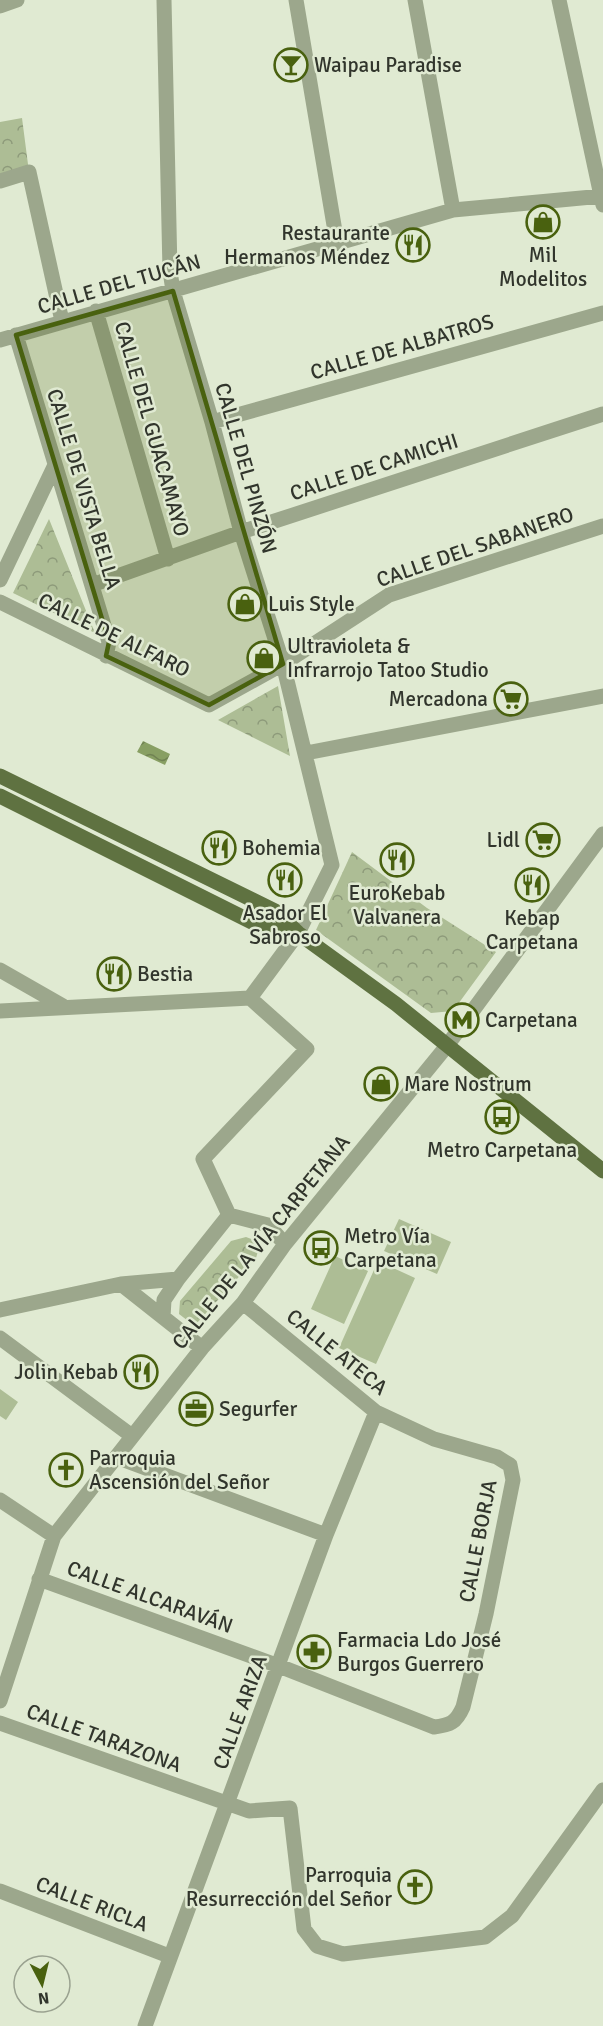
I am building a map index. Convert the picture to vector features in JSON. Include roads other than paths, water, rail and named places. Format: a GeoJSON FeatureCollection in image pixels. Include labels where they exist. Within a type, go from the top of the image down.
{"type":"FeatureCollection","features":[{"type":"Feature","properties":{"kind":"main road"},"geometry":{"type":"LineString","coordinates":[[0,776],[275,911],[298,933],[396,1004],[446,1047],[603,1171]]}},
{"type":"Feature","properties":{"kind":"main road"},"geometry":{"type":"LineString","coordinates":[[0,796],[266,928],[298,933]]}},
{"type":"Feature","properties":{"kind":"street"},"geometry":{"type":"LineString","coordinates":[[0,6],[17,0]]}},
{"type":"Feature","properties":{"kind":"street","name":"CALLE DEL PINZÓN"},"geometry":{"type":"LineString","coordinates":[[164,0],[170,271],[173,291],[212,422],[241,532],[283,664],[332,865],[298,933],[250,998]]}},
{"type":"Feature","properties":{"kind":"street"},"geometry":{"type":"LineString","coordinates":[[296,0],[337,243]]}},
{"type":"Feature","properties":{"kind":"street"},"geometry":{"type":"LineString","coordinates":[[415,0],[453,210]]}},
{"type":"Feature","properties":{"kind":"street"},"geometry":{"type":"LineString","coordinates":[[559,0],[602,199]]}},
{"type":"Feature","properties":{"kind":"street"},"geometry":{"type":"LineString","coordinates":[[0,181],[29,172],[62,321]]}},
{"type":"Feature","properties":{"kind":"street","name":"CALLE DEL TUCÁN"},"geometry":{"type":"LineString","coordinates":[[0,340],[453,210],[602,199]]}},
{"type":"Feature","properties":{"kind":"street","name":"CALLE DEL GUACAMAYO"},"geometry":{"type":"LineString","coordinates":[[96,311],[168,559]]}},
{"type":"Feature","properties":{"kind":"street","name":"CALLE DE ALBATROS"},"geometry":{"type":"LineString","coordinates":[[212,422],[603,313]]}},
{"type":"Feature","properties":{"kind":"street","name":"CALLE DE VISTA BELLA"},"geometry":{"type":"LineString","coordinates":[[16,335],[54,467],[109,642],[106,656]]}},
{"type":"Feature","properties":{"kind":"street","name":"CALLE DE CAMICHI"},"geometry":{"type":"LineString","coordinates":[[92,585],[241,532],[603,414]]}},
{"type":"Feature","properties":{"kind":"street"},"geometry":{"type":"LineString","coordinates":[[0,580],[54,467]]}},
{"type":"Feature","properties":{"kind":"street","name":"CALLE DEL SABANERO"},"geometry":{"type":"LineString","coordinates":[[209,705],[283,664],[389,595],[603,525]]}},
{"type":"Feature","properties":{"kind":"street","name":"CALLE DE ALFARO"},"geometry":{"type":"LineString","coordinates":[[0,602],[209,705]]}},
{"type":"Feature","properties":{"kind":"street"},"geometry":{"type":"LineString","coordinates":[[306,753],[603,696]]}},
{"type":"Feature","properties":{"kind":"street","name":"CALLE DE LA VÍA CARPETANA"},"geometry":{"type":"LineString","coordinates":[[0,1701],[5,1666],[54,1536],[202,1348],[243,1303],[285,1244],[446,1047],[603,834]]}},
{"type":"Feature","properties":{"kind":"street"},"geometry":{"type":"LineString","coordinates":[[0,970],[63,1006]]}},
{"type":"Feature","properties":{"kind":"street"},"geometry":{"type":"LineString","coordinates":[[0,1011],[250,998],[307,1049],[203,1159],[230,1215],[268,1225],[285,1244]]}},
{"type":"Feature","properties":{"kind":"street"},"geometry":{"type":"LineString","coordinates":[[163,1317],[164,1300],[178,1279],[230,1215]]}},
{"type":"Feature","properties":{"kind":"street"},"geometry":{"type":"LineString","coordinates":[[0,1310],[122,1284],[178,1279]]}},
{"type":"Feature","properties":{"kind":"street"},"geometry":{"type":"LineString","coordinates":[[122,1284],[202,1348]]}},
{"type":"Feature","properties":{"kind":"street","name":"CALLE ATECA"},"geometry":{"type":"LineString","coordinates":[[243,1303],[376,1412],[434,1439],[497,1457],[510,1465]]}},
{"type":"Feature","properties":{"kind":"street"},"geometry":{"type":"LineString","coordinates":[[0,1338],[132,1436]]}},
{"type":"Feature","properties":{"kind":"street","name":"CALLE ARIZA"},"geometry":{"type":"LineString","coordinates":[[145,2026],[326,1535],[376,1412]]}},
{"type":"Feature","properties":{"kind":"street"},"geometry":{"type":"LineString","coordinates":[[116,1457],[326,1535]]}},
{"type":"Feature","properties":{"kind":"street","name":"CALLE BORJA"},"geometry":{"type":"LineString","coordinates":[[450,1726],[457,1719],[463,1707],[486,1614],[513,1480],[510,1465]]}},
{"type":"Feature","properties":{"kind":"street"},"geometry":{"type":"LineString","coordinates":[[0,1500],[54,1536]]}},
{"type":"Feature","properties":{"kind":"street","name":"CALLE ALCARAVÁN"},"geometry":{"type":"LineString","coordinates":[[39,1579],[279,1666],[434,1727],[450,1726]]}},
{"type":"Feature","properties":{"kind":"street","name":"CALLE TARAZONA"},"geometry":{"type":"LineString","coordinates":[[0,1723],[249,1811],[290,1808],[304,1929],[317,1946],[343,1954],[485,1937],[512,1916],[603,1790]]}},
{"type":"Feature","properties":{"kind":"street","name":"CALLE RICLA"},"geometry":{"type":"LineString","coordinates":[[0,1891],[169,1956]]}},
{"type":"Feature","properties":{"kind":"water"},"geometry":{"type":"Polygon","coordinates":[[[143,741],[170,754],[165,765],[137,752],[143,741]]]}},
{"type":"Feature","properties":{"kind":"place","name":"Waipau Paradise"},"geometry":{"type":"Point","coordinates":[291,65]}},
{"type":"Feature","properties":{"kind":"place","name":"Mil Modelitos"},"geometry":{"type":"Point","coordinates":[543,222]}},
{"type":"Feature","properties":{"kind":"place","name":"Restaurante Hermanos Méndez"},"geometry":{"type":"Point","coordinates":[413,245]}},
{"type":"Feature","properties":{"kind":"place","name":"Luis Style"},"geometry":{"type":"Point","coordinates":[245,604]}},
{"type":"Feature","properties":{"kind":"place","name":"Ultravioleta & Infrarrojo Tatoo Studio"},"geometry":{"type":"Point","coordinates":[264,658]}},
{"type":"Feature","properties":{"kind":"place","name":"Mercadona"},"geometry":{"type":"Point","coordinates":[511,699]}},
{"type":"Feature","properties":{"kind":"place","name":"Lidl"},"geometry":{"type":"Point","coordinates":[543,840]}},
{"type":"Feature","properties":{"kind":"place","name":"Bohemia"},"geometry":{"type":"Point","coordinates":[219,848]}},
{"type":"Feature","properties":{"kind":"place","name":"EuroKebab Valvanera"},"geometry":{"type":"Point","coordinates":[397,860]}},
{"type":"Feature","properties":{"kind":"place","name":"Asador El Sabroso"},"geometry":{"type":"Point","coordinates":[285,880]}},
{"type":"Feature","properties":{"kind":"place","name":"Kebap Carpetana"},"geometry":{"type":"Point","coordinates":[532,885]}},
{"type":"Feature","properties":{"kind":"place","name":"Bestia"},"geometry":{"type":"Point","coordinates":[114,974]}},
{"type":"Feature","properties":{"kind":"place","name":"Carpetana"},"geometry":{"type":"Point","coordinates":[462,1020]}},
{"type":"Feature","properties":{"kind":"place","name":"Mare Nostrum"},"geometry":{"type":"Point","coordinates":[381,1084]}},
{"type":"Feature","properties":{"kind":"place","name":"Metro Carpetana"},"geometry":{"type":"Point","coordinates":[502,1117]}},
{"type":"Feature","properties":{"kind":"place","name":"Metro Vía Carpetana"},"geometry":{"type":"Point","coordinates":[321,1248]}},
{"type":"Feature","properties":{"kind":"place","name":"Jolin Kebab"},"geometry":{"type":"Point","coordinates":[141,1372]}},
{"type":"Feature","properties":{"kind":"place","name":"Segurfer"},"geometry":{"type":"Point","coordinates":[196,1409]}},
{"type":"Feature","properties":{"kind":"place","name":"Parroquia Ascensión del Señor"},"geometry":{"type":"Point","coordinates":[66,1470]}},
{"type":"Feature","properties":{"kind":"place","name":"Farmacia Ldo José Burgos Guerrero"},"geometry":{"type":"Point","coordinates":[314,1652]}},
{"type":"Feature","properties":{"kind":"place","name":"Parroquia Resurrección del Señor"},"geometry":{"type":"Point","coordinates":[415,1887]}}]}
